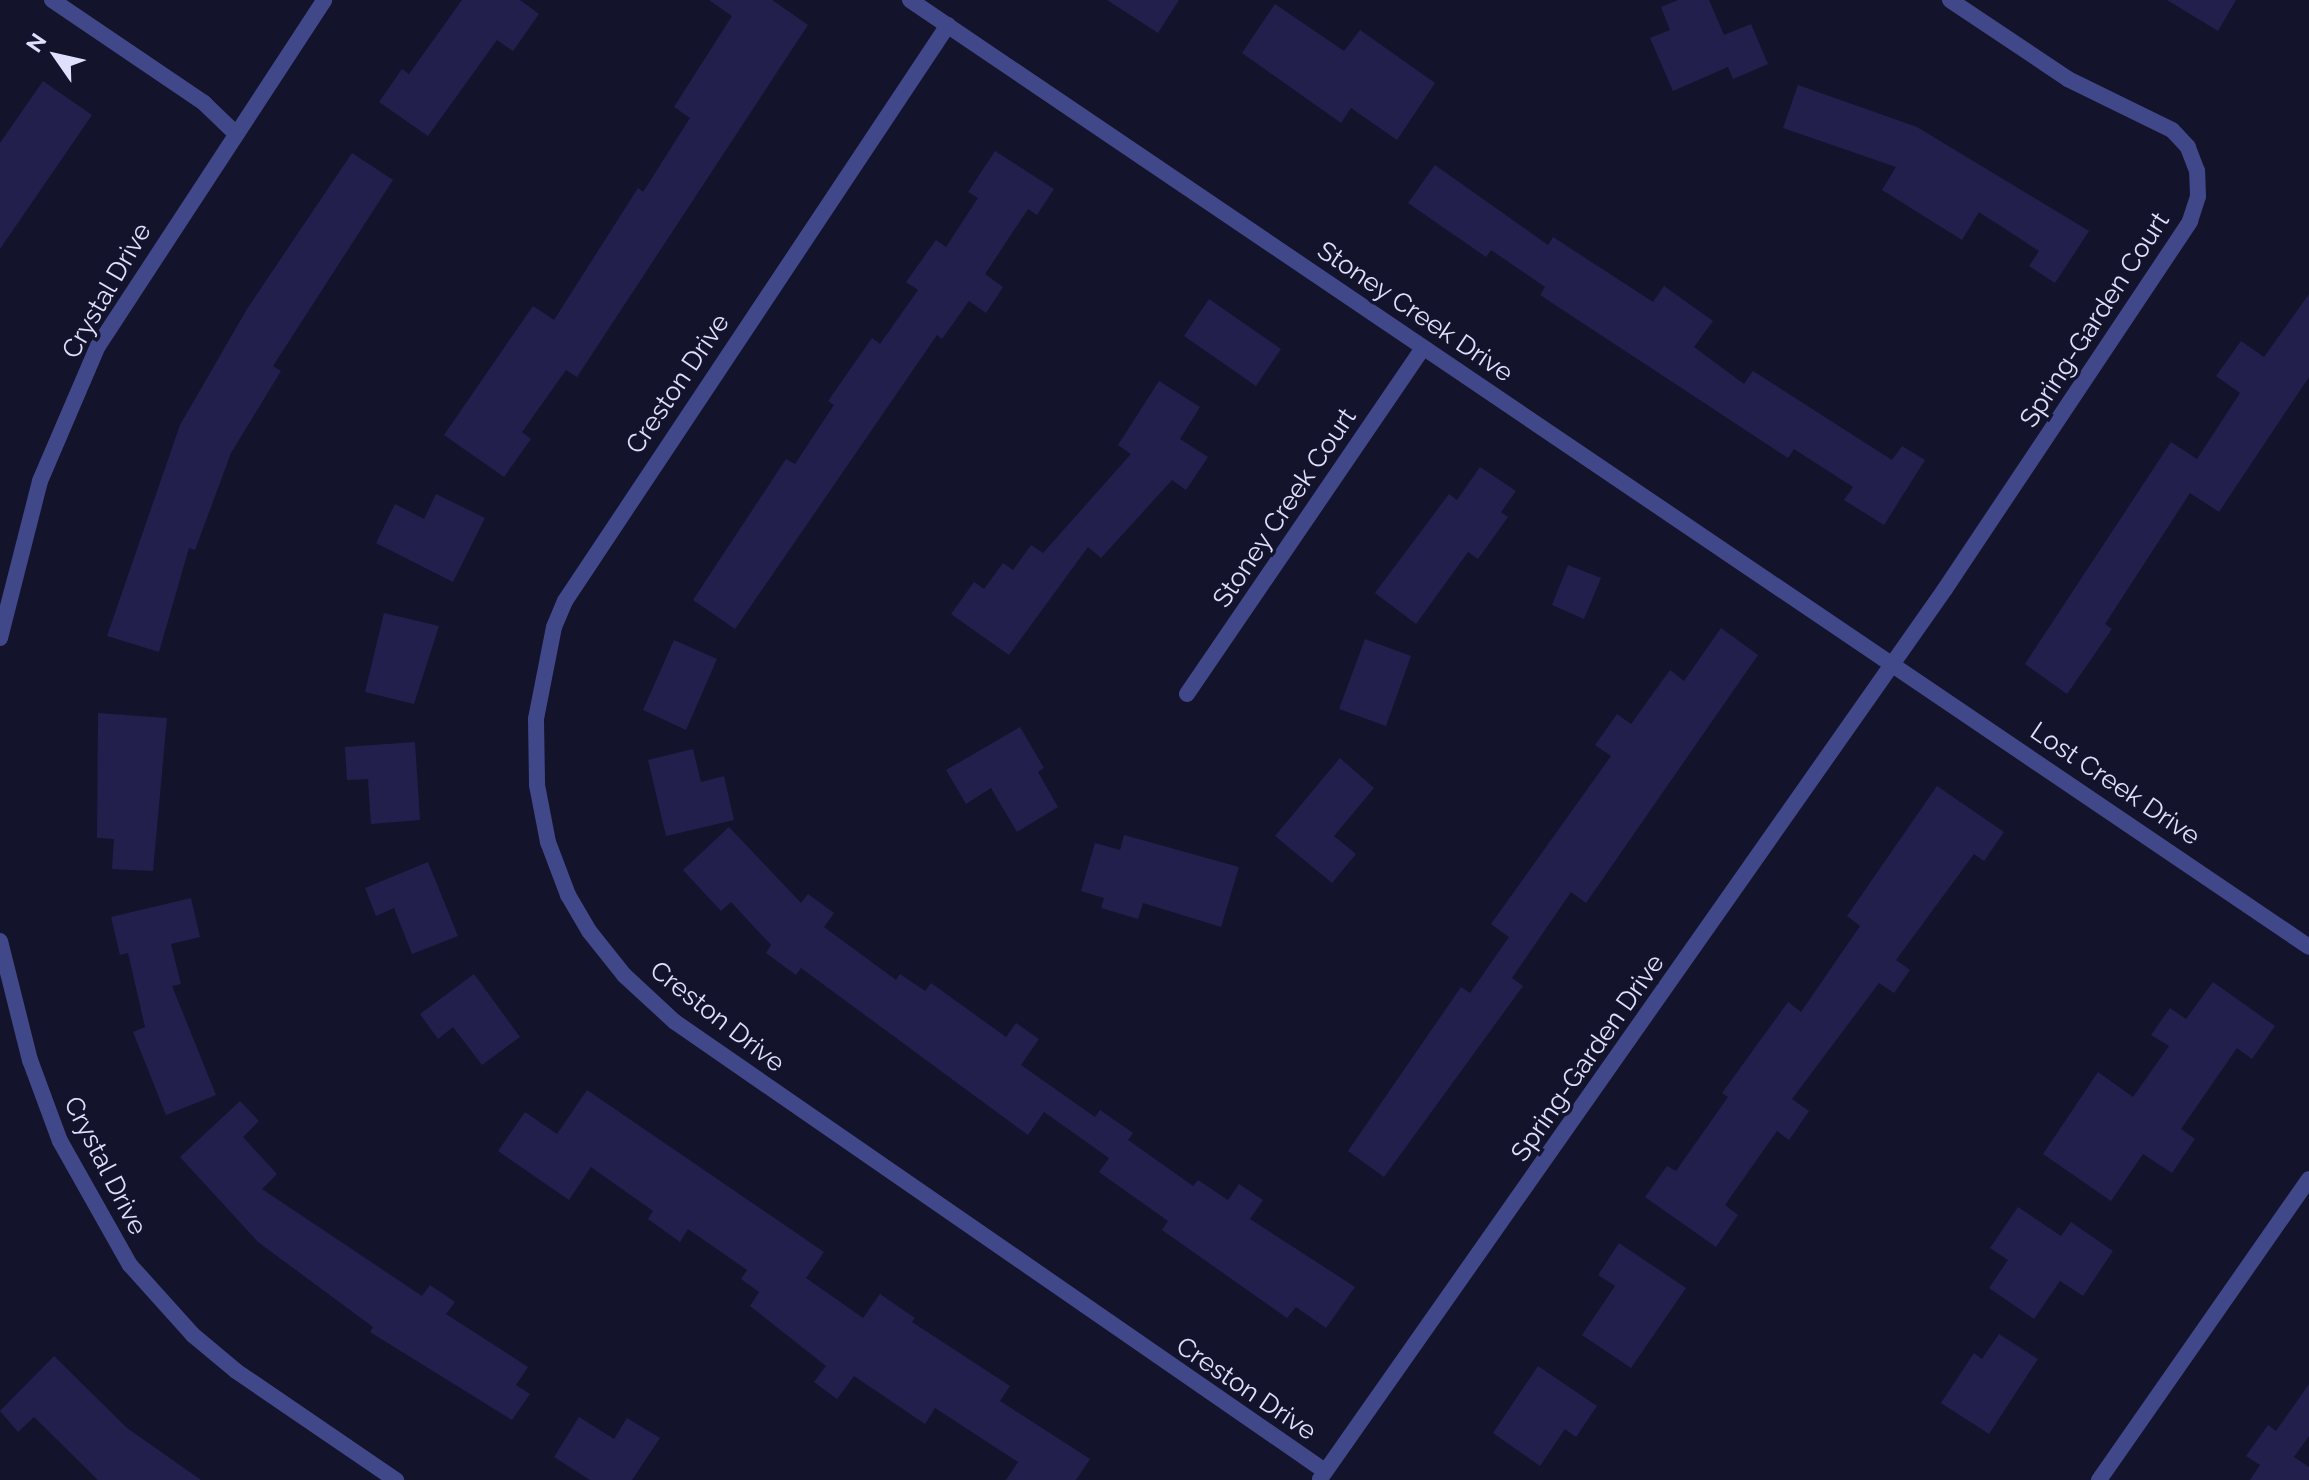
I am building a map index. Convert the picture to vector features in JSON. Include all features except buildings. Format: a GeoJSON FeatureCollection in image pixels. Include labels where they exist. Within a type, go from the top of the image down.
{"type":"FeatureCollection","features":[{"type":"Feature","properties":{"kind":"street"},"geometry":{"type":"LineString","coordinates":[[52,0],[204,103],[233,131]]}},
{"type":"Feature","properties":{"kind":"street","name":"Crystal Drive"},"geometry":{"type":"LineString","coordinates":[[0,638],[40,481],[98,346],[233,131],[324,0]]}},
{"type":"Feature","properties":{"kind":"street","name":"Stoney Creek Drive"},"geometry":{"type":"LineString","coordinates":[[910,0],[1894,662]]}},
{"type":"Feature","properties":{"kind":"street","name":"Spring-Garden Court"},"geometry":{"type":"LineString","coordinates":[[1894,662],[2190,221],[2198,196],[2188,147],[2172,130],[2068,79],[1950,0]]}},
{"type":"Feature","properties":{"kind":"street","name":"Creston Drive"},"geometry":{"type":"LineString","coordinates":[[948,25],[565,601],[554,627],[536,719],[537,785],[548,842],[568,895],[589,931],[624,975],[675,1022],[1322,1476]]}},
{"type":"Feature","properties":{"kind":"street","name":"Stoney Creek Court"},"geometry":{"type":"LineString","coordinates":[[1187,694],[1423,348]]}},
{"type":"Feature","properties":{"kind":"street","name":"Lost Creek Drive"},"geometry":{"type":"LineString","coordinates":[[1894,662],[2309,947]]}},
{"type":"Feature","properties":{"kind":"street","name":"Spring-Garden Drive"},"geometry":{"type":"LineString","coordinates":[[1322,1476],[1894,662]]}},
{"type":"Feature","properties":{"kind":"street","name":"Crystal Drive"},"geometry":{"type":"LineString","coordinates":[[0,941],[30,1060],[60,1141],[130,1265],[193,1335],[225,1362],[396,1480]]}},
{"type":"Feature","properties":{"kind":"street"},"geometry":{"type":"LineString","coordinates":[[2099,1480],[2309,1179]]}}]}
